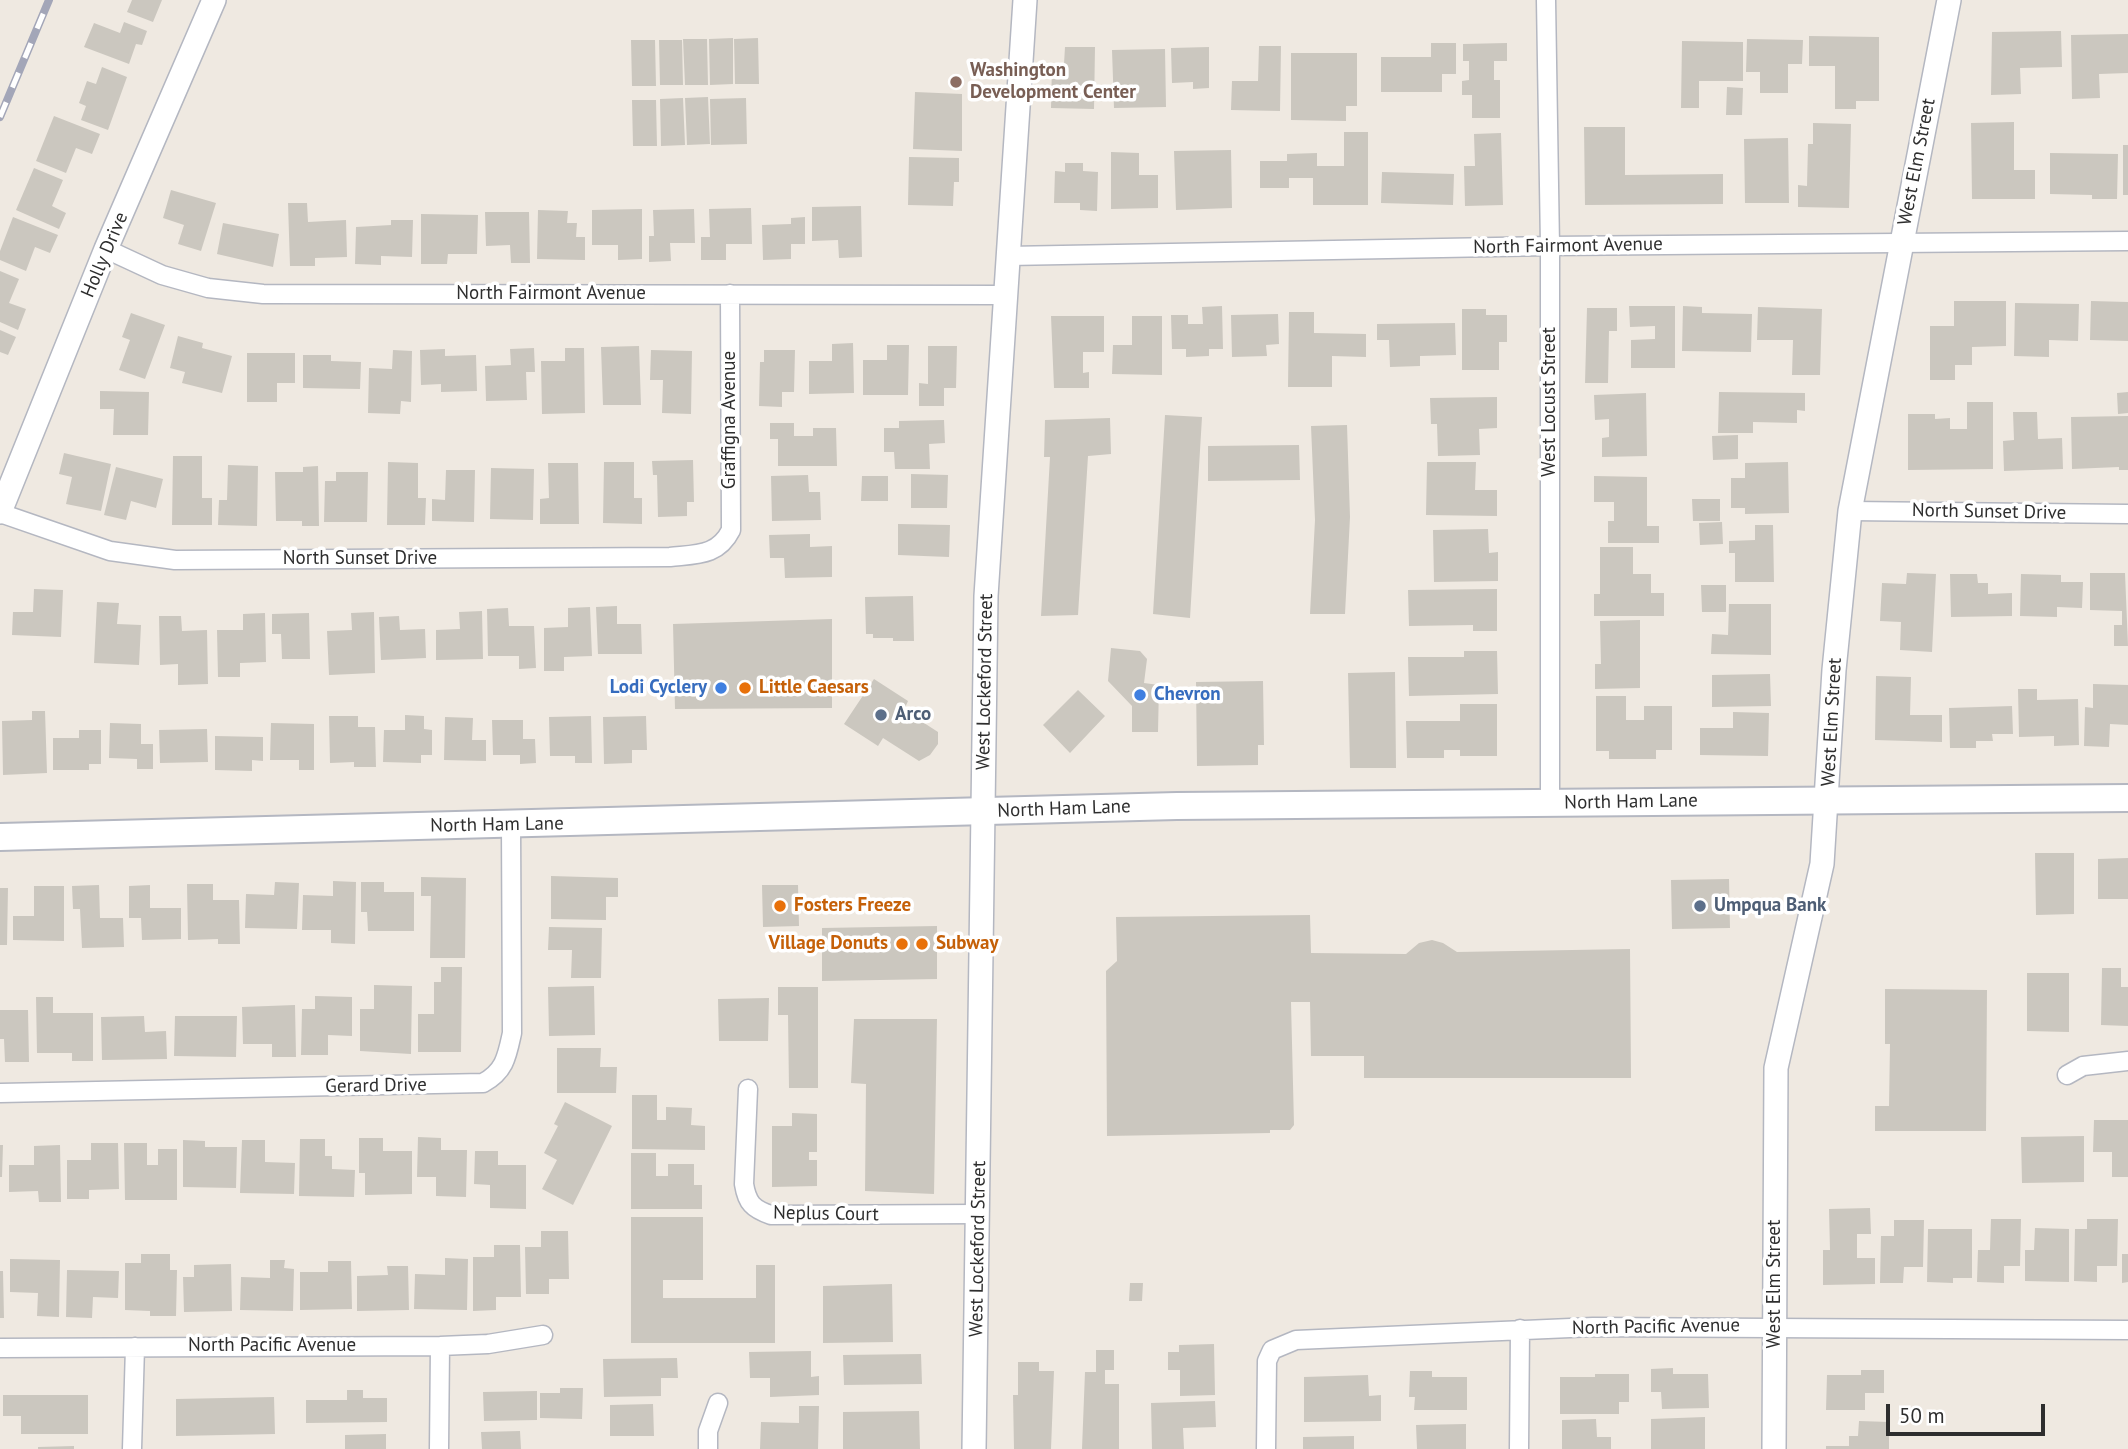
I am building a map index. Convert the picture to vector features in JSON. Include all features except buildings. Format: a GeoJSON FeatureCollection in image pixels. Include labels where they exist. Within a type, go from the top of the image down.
{"type":"FeatureCollection","features":[{"type":"Feature","properties":{"kind":"main road","name":"North Ham Lane"},"geometry":{"type":"LineString","coordinates":[[0,837],[1177,806],[2128,798]]}},
{"type":"Feature","properties":{"kind":"street","name":"Holly Drive"},"geometry":{"type":"LineString","coordinates":[[0,512],[106,249],[214,0]]}},
{"type":"Feature","properties":{"kind":"street","name":"West Lockeford Street"},"geometry":{"type":"LineString","coordinates":[[974,1449],[986,596],[1025,0]]}},
{"type":"Feature","properties":{"kind":"street","name":"West Locust Street"},"geometry":{"type":"LineString","coordinates":[[1546,0],[1550,246],[1550,803]]}},
{"type":"Feature","properties":{"kind":"street","name":"West Elm Street"},"geometry":{"type":"LineString","coordinates":[[1774,1449],[1776,1068],[1822,864],[1834,670],[1850,511],[1949,0]]}},
{"type":"Feature","properties":{"kind":"street","name":"North Fairmont Avenue"},"geometry":{"type":"LineString","coordinates":[[1008,256],[1550,246],[2128,241]]}},
{"type":"Feature","properties":{"kind":"street","name":"North Fairmont Avenue"},"geometry":{"type":"LineString","coordinates":[[106,249],[162,275],[208,288],[263,294],[1005,295]]}},
{"type":"Feature","properties":{"kind":"street","name":"Graffigna Avenue"},"geometry":{"type":"LineString","coordinates":[[724,544],[731,530],[730,295]]}},
{"type":"Feature","properties":{"kind":"street","name":"North Sunset Drive"},"geometry":{"type":"LineString","coordinates":[[1850,511],[2128,514]]}},
{"type":"Feature","properties":{"kind":"street","name":"North Sunset Drive"},"geometry":{"type":"LineString","coordinates":[[0,512],[110,551],[175,560],[670,557],[709,553],[724,544]]}},
{"type":"Feature","properties":{"kind":"street","name":"Gerard Drive"},"geometry":{"type":"LineString","coordinates":[[0,1093],[448,1085],[483,1083],[497,1076],[506,1060],[512,1033],[511,825]]}},
{"type":"Feature","properties":{"kind":"street"},"geometry":{"type":"LineString","coordinates":[[2067,1075],[2083,1066],[2128,1061]]}},
{"type":"Feature","properties":{"kind":"street","name":"Neplus Court"},"geometry":{"type":"LineString","coordinates":[[748,1089],[744,1184],[747,1199],[755,1210],[771,1215],[979,1214]]}},
{"type":"Feature","properties":{"kind":"street","name":"North Pacific Avenue"},"geometry":{"type":"LineString","coordinates":[[1266,1449],[1267,1361],[1272,1350],[1296,1340],[1520,1329],[1776,1326],[2128,1330]]}},
{"type":"Feature","properties":{"kind":"street"},"geometry":{"type":"LineString","coordinates":[[1519,1449],[1520,1329]]}},
{"type":"Feature","properties":{"kind":"street","name":"North Pacific Avenue"},"geometry":{"type":"LineString","coordinates":[[0,1348],[440,1346],[488,1344],[543,1335]]}},
{"type":"Feature","properties":{"kind":"street"},"geometry":{"type":"LineString","coordinates":[[132,1449],[135,1346]]}},
{"type":"Feature","properties":{"kind":"street"},"geometry":{"type":"LineString","coordinates":[[439,1449],[440,1346]]}},
{"type":"Feature","properties":{"kind":"street"},"geometry":{"type":"LineString","coordinates":[[708,1449],[708,1430],[718,1403]]}},
{"type":"Feature","properties":{"kind":"railway"},"geometry":{"type":"LineString","coordinates":[[0,117],[49,0]]}},
{"type":"Feature","properties":{"kind":"place","name":"Washington Development Center"},"geometry":{"type":"Point","coordinates":[956,82]}},
{"type":"Feature","properties":{"kind":"place","name":"Lodi Cyclery"},"geometry":{"type":"Point","coordinates":[721,688]}},
{"type":"Feature","properties":{"kind":"place","name":"Little Caesars"},"geometry":{"type":"Point","coordinates":[745,688]}},
{"type":"Feature","properties":{"kind":"place","name":"Chevron"},"geometry":{"type":"Point","coordinates":[1140,695]}},
{"type":"Feature","properties":{"kind":"place","name":"Arco"},"geometry":{"type":"Point","coordinates":[881,715]}},
{"type":"Feature","properties":{"kind":"place","name":"Fosters Freeze"},"geometry":{"type":"Point","coordinates":[780,906]}},
{"type":"Feature","properties":{"kind":"place","name":"Umpqua Bank"},"geometry":{"type":"Point","coordinates":[1700,906]}},
{"type":"Feature","properties":{"kind":"place","name":"Village Donuts"},"geometry":{"type":"Point","coordinates":[902,944]}},
{"type":"Feature","properties":{"kind":"place","name":"Subway"},"geometry":{"type":"Point","coordinates":[922,944]}}]}
